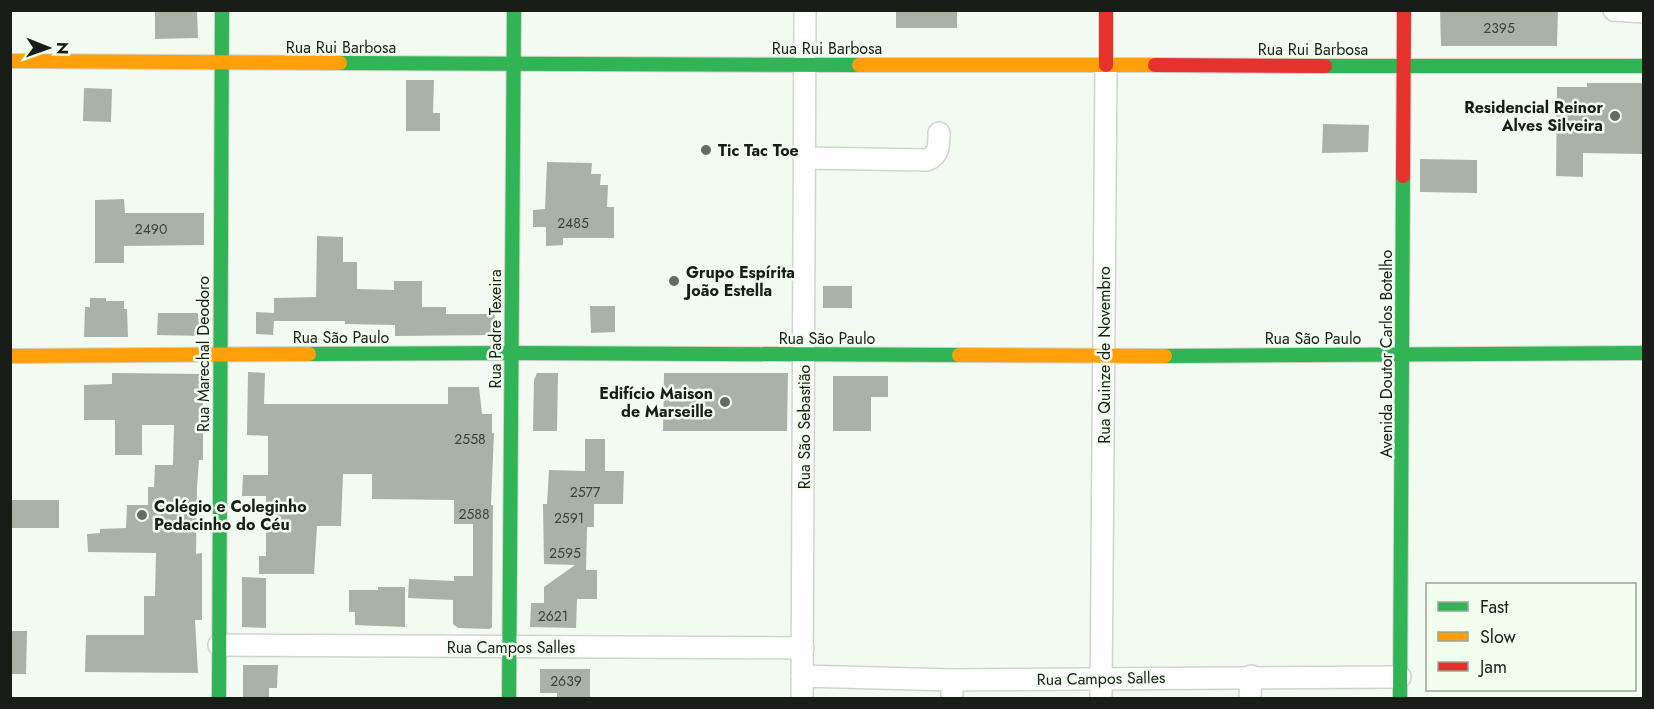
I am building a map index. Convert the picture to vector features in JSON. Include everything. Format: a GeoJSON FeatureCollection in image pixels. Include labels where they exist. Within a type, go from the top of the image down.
{"type":"FeatureCollection","features":[{"type":"Feature","properties":{"kind":"main road","name":"Rua Marechal Deodoro"},"geometry":{"type":"LineString","coordinates":[[219,699],[222,10]]}},
{"type":"Feature","properties":{"kind":"main road","name":"Rua Padre Texeira"},"geometry":{"type":"LineString","coordinates":[[509,699],[514,10]]}},
{"type":"Feature","properties":{"kind":"main road","name":"Rua Quinze de Novembro"},"geometry":{"type":"LineString","coordinates":[[1106,10],[1106,65]]}},
{"type":"Feature","properties":{"kind":"main road","name":"Avenida Doutor Carlos Botelho"},"geometry":{"type":"LineString","coordinates":[[1400,699],[1404,10]]}},
{"type":"Feature","properties":{"kind":"main road","name":"Rua Rui Barbosa"},"geometry":{"type":"LineString","coordinates":[[10,62],[1644,66]]}},
{"type":"Feature","properties":{"kind":"main road","name":"Rua São Paulo"},"geometry":{"type":"LineString","coordinates":[[10,356],[511,353],[1104,356],[1644,353]]}},
{"type":"Feature","properties":{"kind":"street","name":"Rua São Sebastião"},"geometry":{"type":"LineString","coordinates":[[802,699],[805,10]]}},
{"type":"Feature","properties":{"kind":"street"},"geometry":{"type":"LineString","coordinates":[[1614,10],[1644,12]]}},
{"type":"Feature","properties":{"kind":"street","name":"Rua Quinze de Novembro"},"geometry":{"type":"LineString","coordinates":[[1102,688],[1106,65]]}},
{"type":"Feature","properties":{"kind":"street"},"geometry":{"type":"LineString","coordinates":[[805,158],[927,160],[937,153],[939,133]]}},
{"type":"Feature","properties":{"kind":"street","name":"Rua Campos Salles"},"geometry":{"type":"LineString","coordinates":[[219,645],[803,648]]}},
{"type":"Feature","properties":{"kind":"street","name":"Rua Campos Salles"},"geometry":{"type":"LineString","coordinates":[[802,676],[952,689],[1102,688],[1251,676],[1401,677]]}},
{"type":"Feature","properties":{"kind":"street"},"geometry":{"type":"LineString","coordinates":[[1250,699],[1251,676]]}},
{"type":"Feature","properties":{"kind":"building"},"geometry":{"type":"Polygon","coordinates":[[[197,10],[198,38],[155,39],[155,11],[197,10]]]}},
{"type":"Feature","properties":{"kind":"building"},"geometry":{"type":"Polygon","coordinates":[[[896,10],[957,10],[957,28],[896,28],[896,10]]]}},
{"type":"Feature","properties":{"kind":"building"},"geometry":{"type":"Polygon","coordinates":[[[1440,10],[1558,10],[1557,46],[1441,46],[1440,10]]]}},
{"type":"Feature","properties":{"kind":"building"},"geometry":{"type":"Polygon","coordinates":[[[406,80],[434,80],[433,113],[440,113],[440,131],[406,131],[406,80]]]}},
{"type":"Feature","properties":{"kind":"building","name":"Residencial Reinor Alves Silveira"},"geometry":{"type":"Polygon","coordinates":[[[1587,83],[1644,83],[1644,154],[1583,153],[1583,177],[1556,176],[1557,87],[1587,87],[1587,83]]]}},
{"type":"Feature","properties":{"kind":"building"},"geometry":{"type":"Polygon","coordinates":[[[84,88],[112,89],[111,122],[83,121],[84,88]]]}},
{"type":"Feature","properties":{"kind":"building"},"geometry":{"type":"Polygon","coordinates":[[[1323,124],[1369,125],[1368,152],[1322,153],[1323,124]]]}},
{"type":"Feature","properties":{"kind":"building"},"geometry":{"type":"Polygon","coordinates":[[[1420,159],[1477,160],[1477,193],[1420,192],[1420,159]]]}},
{"type":"Feature","properties":{"kind":"building"},"geometry":{"type":"Polygon","coordinates":[[[547,162],[592,163],[591,174],[601,174],[600,185],[608,185],[607,207],[614,207],[614,238],[563,238],[563,245],[546,246],[546,227],[533,227],[533,210],[545,209],[547,162]]]}},
{"type":"Feature","properties":{"kind":"building"},"geometry":{"type":"Polygon","coordinates":[[[124,199],[125,213],[204,213],[204,245],[124,246],[124,263],[95,263],[95,200],[124,199]]]}},
{"type":"Feature","properties":{"kind":"building"},"geometry":{"type":"Polygon","coordinates":[[[317,236],[343,237],[343,262],[357,262],[357,289],[394,290],[394,281],[422,281],[422,307],[446,307],[446,314],[495,314],[494,335],[395,336],[395,325],[345,324],[345,321],[274,321],[273,335],[256,334],[256,312],[274,313],[274,298],[316,297],[317,236]]]}},
{"type":"Feature","properties":{"kind":"building"},"geometry":{"type":"Polygon","coordinates":[[[823,286],[852,286],[852,308],[823,308],[823,286]]]}},
{"type":"Feature","properties":{"kind":"building"},"geometry":{"type":"Polygon","coordinates":[[[90,298],[124,301],[124,309],[127,309],[128,337],[84,337],[85,307],[90,307],[90,298]]]}},
{"type":"Feature","properties":{"kind":"building"},"geometry":{"type":"Polygon","coordinates":[[[590,306],[615,306],[615,332],[591,333],[590,306]]]}},
{"type":"Feature","properties":{"kind":"building"},"geometry":{"type":"Polygon","coordinates":[[[158,313],[198,313],[198,319],[203,319],[203,336],[157,335],[158,313]]]}},
{"type":"Feature","properties":{"kind":"building"},"geometry":{"type":"Polygon","coordinates":[[[248,372],[265,373],[264,404],[448,404],[448,387],[479,387],[482,414],[492,414],[492,433],[494,433],[491,505],[493,505],[492,627],[490,629],[458,628],[453,624],[453,600],[408,598],[409,579],[454,581],[454,576],[473,576],[473,524],[454,524],[454,500],[372,499],[372,474],[343,474],[341,526],[317,526],[314,574],[259,574],[259,556],[266,556],[266,496],[242,496],[243,475],[268,475],[268,436],[247,435],[248,372]]]}},
{"type":"Feature","properties":{"kind":"building"},"geometry":{"type":"Polygon","coordinates":[[[112,373],[203,374],[203,460],[199,460],[197,488],[196,554],[202,553],[202,620],[195,620],[198,673],[85,672],[86,635],[144,635],[144,596],[155,596],[156,553],[88,552],[87,534],[100,533],[100,529],[126,528],[127,505],[148,505],[148,487],[154,487],[155,465],[173,465],[174,425],[142,425],[142,455],[115,455],[115,420],[84,420],[84,385],[112,384],[112,373]]]}},
{"type":"Feature","properties":{"kind":"building"},"geometry":{"type":"Polygon","coordinates":[[[537,373],[558,373],[557,431],[533,431],[534,380],[537,373]]]}},
{"type":"Feature","properties":{"kind":"building","name":"Edifício Maison de Marseille"},"geometry":{"type":"Polygon","coordinates":[[[664,373],[788,373],[787,431],[663,431],[664,373]]]}},
{"type":"Feature","properties":{"kind":"building"},"geometry":{"type":"Polygon","coordinates":[[[833,376],[888,376],[888,397],[871,397],[871,431],[833,431],[833,376]]]}},
{"type":"Feature","properties":{"kind":"building"},"geometry":{"type":"Polygon","coordinates":[[[585,439],[605,439],[605,471],[624,471],[623,504],[594,504],[594,527],[587,527],[586,570],[597,570],[597,599],[577,599],[576,628],[530,627],[531,603],[544,603],[544,587],[575,565],[544,564],[543,504],[547,504],[549,470],[585,471],[585,439]]]}},
{"type":"Feature","properties":{"kind":"building"},"geometry":{"type":"Polygon","coordinates":[[[10,500],[59,500],[59,528],[10,528],[10,500]]]}},
{"type":"Feature","properties":{"kind":"building"},"geometry":{"type":"Polygon","coordinates":[[[242,577],[266,578],[266,628],[242,627],[242,577]]]}},
{"type":"Feature","properties":{"kind":"building"},"geometry":{"type":"Polygon","coordinates":[[[378,587],[405,587],[405,627],[355,625],[355,612],[349,612],[349,590],[378,590],[378,587]]]}},
{"type":"Feature","properties":{"kind":"building"},"geometry":{"type":"Polygon","coordinates":[[[10,631],[27,631],[26,674],[10,674],[10,631]]]}},
{"type":"Feature","properties":{"kind":"building"},"geometry":{"type":"Polygon","coordinates":[[[243,665],[278,665],[277,688],[269,688],[269,699],[243,699],[243,665]]]}},
{"type":"Feature","properties":{"kind":"building"},"geometry":{"type":"Polygon","coordinates":[[[540,669],[590,669],[590,699],[557,699],[557,693],[540,693],[540,669]]]}},
{"type":"Feature","properties":{"kind":"traffic: fast"},"geometry":{"type":"LineString","coordinates":[[219,698],[222,10]]}},
{"type":"Feature","properties":{"kind":"traffic: fast"},"geometry":{"type":"LineString","coordinates":[[509,698],[514,10]]}},
{"type":"Feature","properties":{"kind":"traffic: fast"},"geometry":{"type":"LineString","coordinates":[[340,63],[859,65]]}},
{"type":"Feature","properties":{"kind":"traffic: fast"},"geometry":{"type":"LineString","coordinates":[[1325,66],[1644,66]]}},
{"type":"Feature","properties":{"kind":"traffic: fast"},"geometry":{"type":"LineString","coordinates":[[1400,698],[1403,176]]}},
{"type":"Feature","properties":{"kind":"traffic: fast"},"geometry":{"type":"LineString","coordinates":[[1165,356],[1644,353]]}},
{"type":"Feature","properties":{"kind":"traffic: fast"},"geometry":{"type":"LineString","coordinates":[[309,354],[959,355]]}},
{"type":"Feature","properties":{"kind":"traffic: slow"},"geometry":{"type":"LineString","coordinates":[[10,61],[340,63]]}},
{"type":"Feature","properties":{"kind":"traffic: slow"},"geometry":{"type":"LineString","coordinates":[[859,65],[1155,65]]}},
{"type":"Feature","properties":{"kind":"traffic: slow"},"geometry":{"type":"LineString","coordinates":[[10,356],[309,354]]}},
{"type":"Feature","properties":{"kind":"traffic: slow"},"geometry":{"type":"LineString","coordinates":[[959,355],[1165,356]]}},
{"type":"Feature","properties":{"kind":"traffic: jam"},"geometry":{"type":"LineString","coordinates":[[1106,10],[1106,65]]}},
{"type":"Feature","properties":{"kind":"traffic: jam"},"geometry":{"type":"LineString","coordinates":[[1403,176],[1404,10]]}},
{"type":"Feature","properties":{"kind":"traffic: jam"},"geometry":{"type":"LineString","coordinates":[[1155,65],[1325,66]]}},
{"type":"Feature","properties":{"kind":"place","name":"Residencial Reinor Alves Silveira"},"geometry":{"type":"Point","coordinates":[1615,116]}},
{"type":"Feature","properties":{"kind":"place","name":"Tic Tac Toe"},"geometry":{"type":"Point","coordinates":[706,150]}},
{"type":"Feature","properties":{"kind":"place","name":"Grupo Espírita João Estella"},"geometry":{"type":"Point","coordinates":[674,281]}},
{"type":"Feature","properties":{"kind":"place","name":"Edifício Maison de Marseille"},"geometry":{"type":"Point","coordinates":[725,402]}},
{"type":"Feature","properties":{"kind":"place","name":"Colégio e Coleginho Pedacinho do Céu"},"geometry":{"type":"Point","coordinates":[142,515]}}]}
